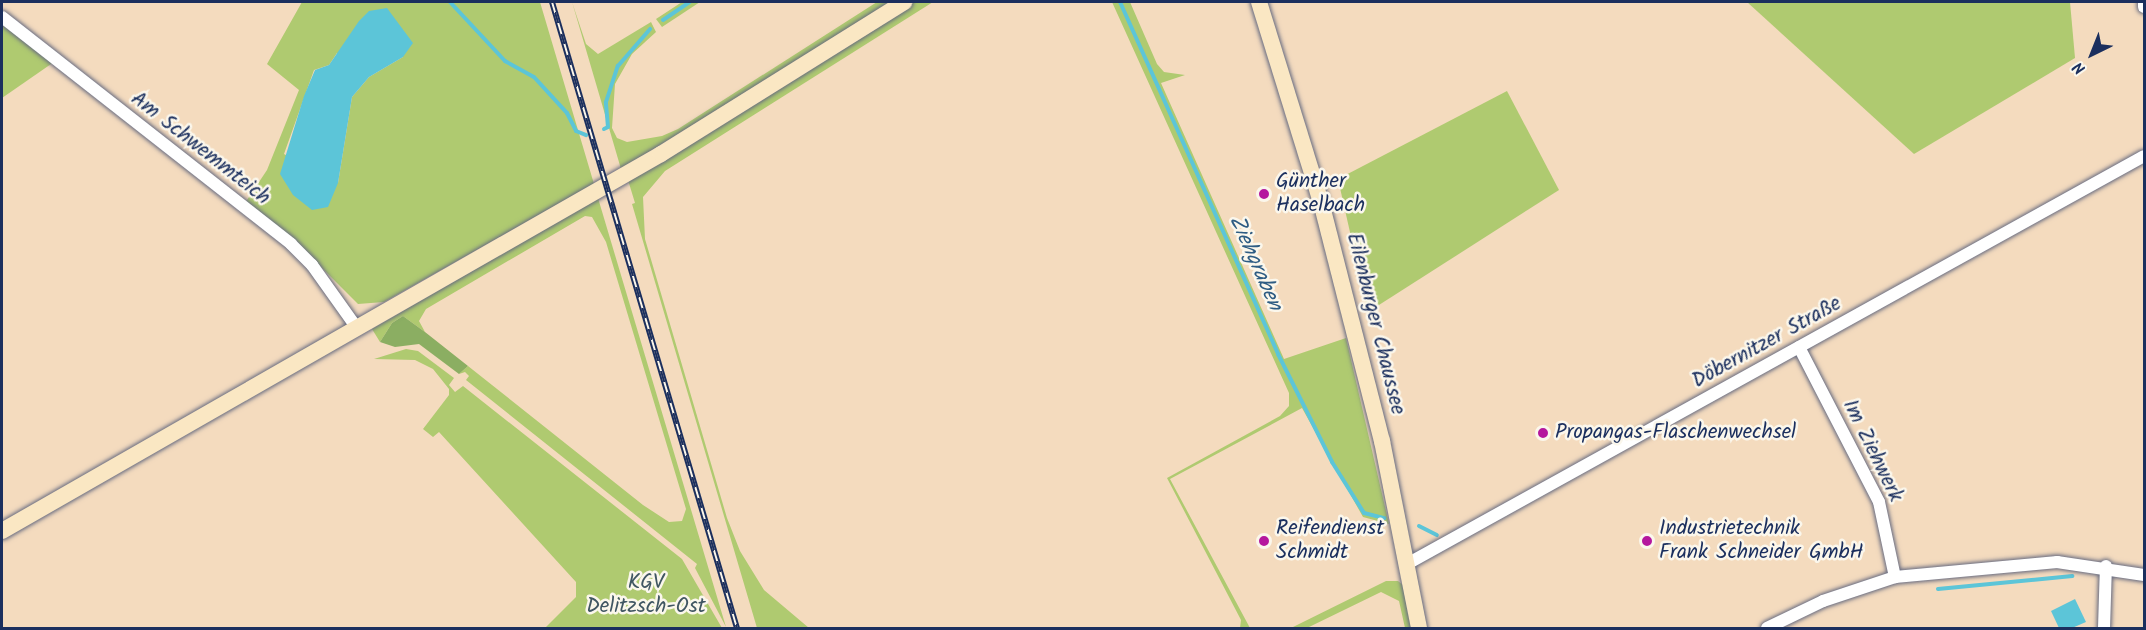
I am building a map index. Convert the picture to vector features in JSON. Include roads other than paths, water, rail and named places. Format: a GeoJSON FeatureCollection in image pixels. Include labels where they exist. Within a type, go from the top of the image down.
{"type":"FeatureCollection","features":[{"type":"Feature","properties":{"kind":"main road"},"geometry":{"type":"LineString","coordinates":[[2,531],[661,154],[904,2]]}},
{"type":"Feature","properties":{"kind":"main road","name":"Eilenburger Chaussee"},"geometry":{"type":"LineString","coordinates":[[1259,2],[1321,202],[1382,441],[1419,628]]}},
{"type":"Feature","properties":{"kind":"street"},"geometry":{"type":"LineString","coordinates":[[2144,2],[2145,8]]}},
{"type":"Feature","properties":{"kind":"street","name":"Am Schwemmteich"},"geometry":{"type":"LineString","coordinates":[[2,17],[291,244],[312,265],[357,328]]}},
{"type":"Feature","properties":{"kind":"street","name":"Döbernitzer Straße"},"geometry":{"type":"LineString","coordinates":[[1407,564],[2145,156]]}},
{"type":"Feature","properties":{"kind":"street","name":"Im Ziehwerk"},"geometry":{"type":"LineString","coordinates":[[1799,347],[1879,502],[1895,577]]}},
{"type":"Feature","properties":{"kind":"street"},"geometry":{"type":"LineString","coordinates":[[1767,628],[1823,601],[1895,577],[2057,562],[2106,566],[2145,574]]}},
{"type":"Feature","properties":{"kind":"street"},"geometry":{"type":"LineString","coordinates":[[2104,628],[2106,566]]}},
{"type":"Feature","properties":{"kind":"water"},"geometry":{"type":"Polygon","coordinates":[[[387,8],[413,43],[403,57],[369,77],[352,97],[338,183],[328,207],[312,210],[293,195],[280,174],[304,96],[315,70],[329,65],[359,21],[369,11],[387,8]]]}},
{"type":"Feature","properties":{"kind":"water"},"geometry":{"type":"Polygon","coordinates":[[[2075,599],[2086,622],[2072,628],[2059,628],[2051,611],[2075,599]]]}},
{"type":"Feature","properties":{"kind":"waterway","name":"Ziehgraben"},"geometry":{"type":"LineString","coordinates":[[450,2],[505,61],[534,77],[567,113],[576,131],[586,135]]}},
{"type":"Feature","properties":{"kind":"waterway","name":"Ziehgraben"},"geometry":{"type":"LineString","coordinates":[[663,20],[690,2]]}},
{"type":"Feature","properties":{"kind":"waterway","name":"Ziehgraben"},"geometry":{"type":"LineString","coordinates":[[1120,2],[1278,354],[1332,462],[1364,513],[1384,518]]}},
{"type":"Feature","properties":{"kind":"waterway","name":"Ziehgraben"},"geometry":{"type":"LineString","coordinates":[[604,129],[608,127],[606,102],[618,66],[650,29]]}},
{"type":"Feature","properties":{"kind":"waterway","name":"Ziehgraben"},"geometry":{"type":"LineString","coordinates":[[1419,526],[1437,535]]}},
{"type":"Feature","properties":{"kind":"waterway"},"geometry":{"type":"LineString","coordinates":[[1938,589],[2072,576]]}},
{"type":"Feature","properties":{"kind":"railway"},"geometry":{"type":"LineString","coordinates":[[552,2],[737,628]]}},
{"type":"Feature","properties":{"kind":"place","name":"Günther Haselbach"},"geometry":{"type":"Point","coordinates":[1264,194]}},
{"type":"Feature","properties":{"kind":"place","name":"Propangas-Flaschenwechsel"},"geometry":{"type":"Point","coordinates":[1543,433]}},
{"type":"Feature","properties":{"kind":"place","name":"Reifendienst Schmidt"},"geometry":{"type":"Point","coordinates":[1264,541]}},
{"type":"Feature","properties":{"kind":"place","name":"Industrietechnik Frank Schneider GmbH"},"geometry":{"type":"Point","coordinates":[1647,541]}},
{"type":"Feature","properties":{"kind":"park label","name":"KGV Delitzsch-Ost"},"geometry":{"type":"Point","coordinates":[646,595]}}]}
